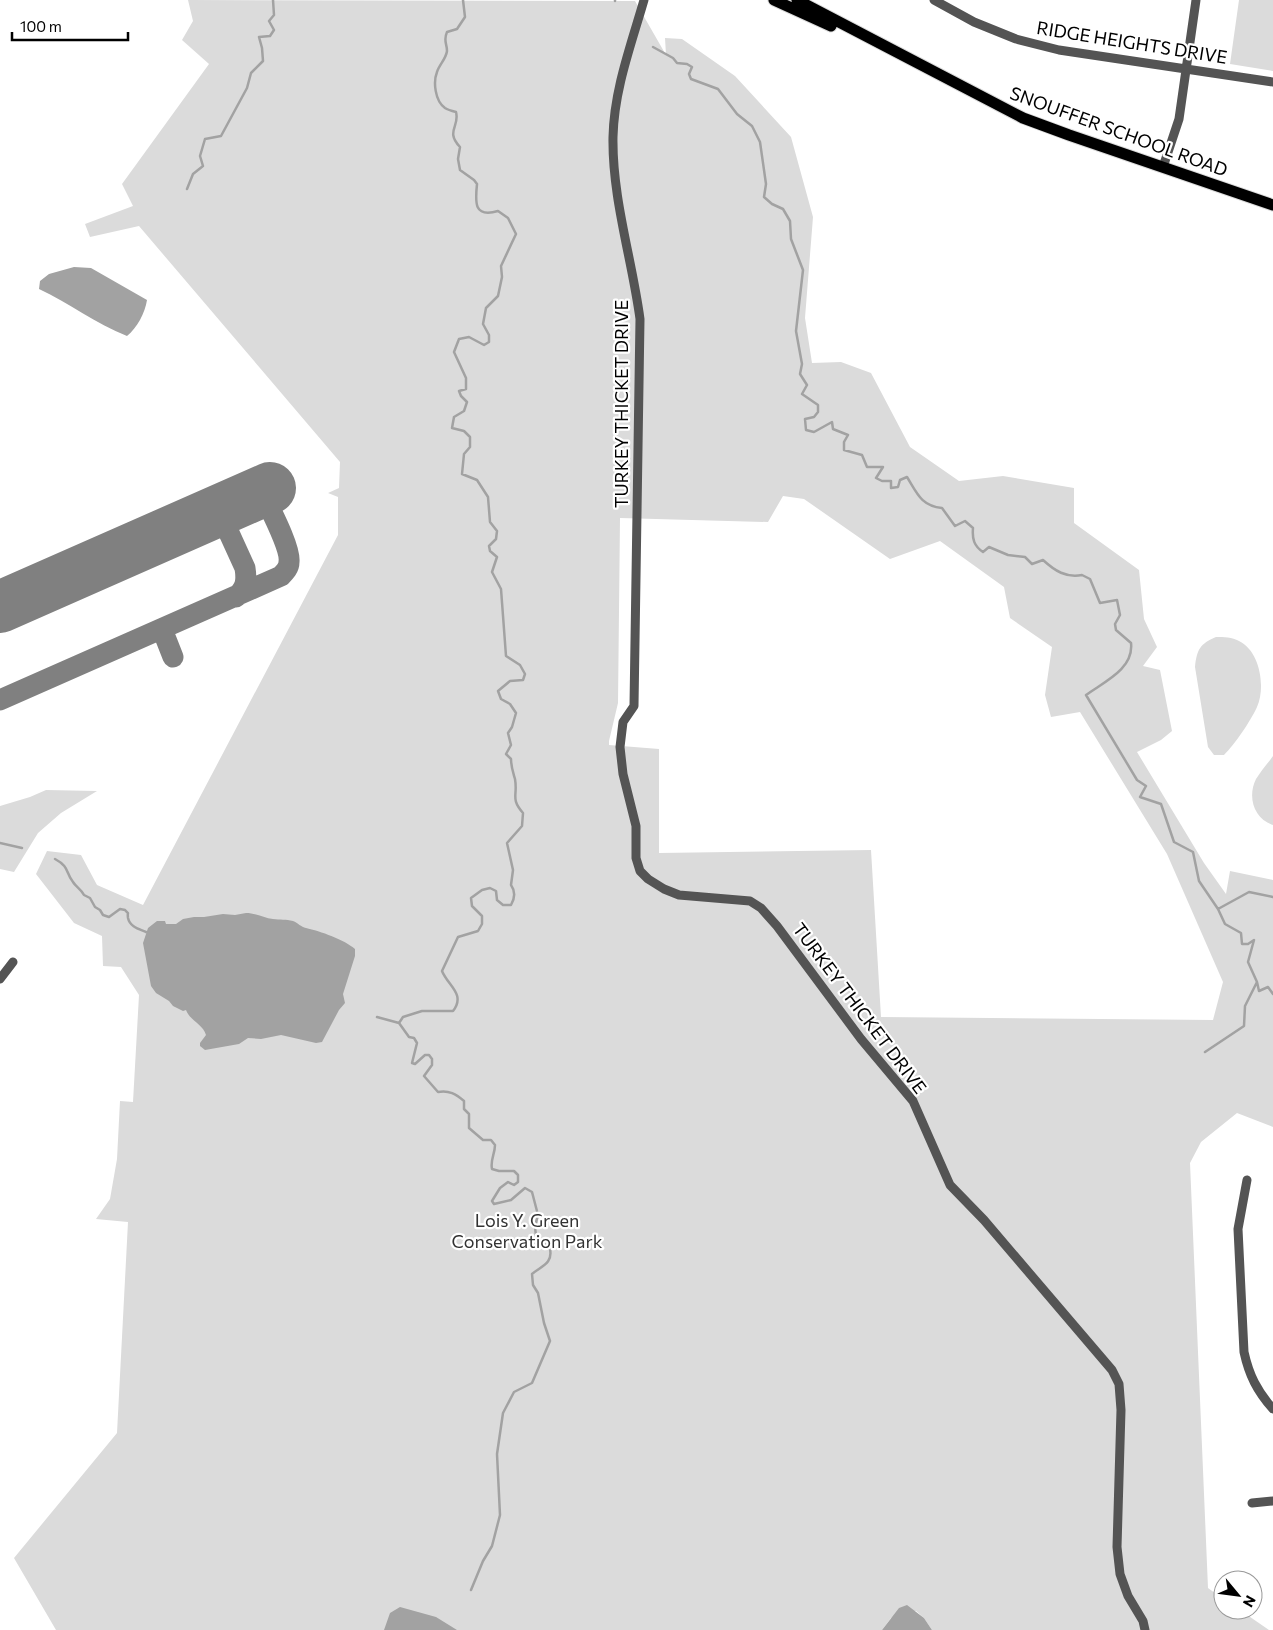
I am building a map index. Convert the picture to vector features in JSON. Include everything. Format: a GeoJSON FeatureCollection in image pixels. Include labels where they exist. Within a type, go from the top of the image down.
{"type":"FeatureCollection","features":[{"type":"Feature","properties":{"kind":"main road","name":"SNOUFFER SCHOOL ROAD"},"geometry":{"type":"LineString","coordinates":[[774,0],[902,56]]}},
{"type":"Feature","properties":{"kind":"main road","name":"SNOUFFER SCHOOL ROAD"},"geometry":{"type":"LineString","coordinates":[[797,0],[1024,118],[1273,205]]}},
{"type":"Feature","properties":{"kind":"street","name":"TURKEY THICKET DRIVE"},"geometry":{"type":"LineString","coordinates":[[644,0],[619,86],[613,136],[613,158],[617,186],[640,319],[634,706],[623,722],[620,747],[623,774],[636,826],[636,858],[640,871],[648,879],[664,889],[680,895],[750,901],[761,908],[777,926],[861,1039],[913,1101],[950,1185],[984,1220],[1112,1370],[1118,1384],[1120,1410],[1117,1547],[1120,1574],[1128,1596],[1143,1621],[1145,1630]]}},
{"type":"Feature","properties":{"kind":"street","name":"RIDGE HEIGHTS DRIVE"},"geometry":{"type":"LineString","coordinates":[[934,0],[974,22],[1024,41],[1059,50],[1273,82]]}},
{"type":"Feature","properties":{"kind":"street"},"geometry":{"type":"LineString","coordinates":[[1163,167],[1179,119],[1196,0]]}},
{"type":"Feature","properties":{"kind":"street"},"geometry":{"type":"LineString","coordinates":[[0,979],[13,962]]}},
{"type":"Feature","properties":{"kind":"street"},"geometry":{"type":"LineString","coordinates":[[1247,1180],[1238,1228],[1244,1352],[1248,1371],[1262,1396],[1273,1409]]}},
{"type":"Feature","properties":{"kind":"street"},"geometry":{"type":"LineString","coordinates":[[1252,1503],[1273,1501]]}},
{"type":"Feature","properties":{"kind":"green space","name":"Lois Y. Green Conservation Park"},"geometry":{"type":"Polygon","coordinates":[[[188,0],[635,1],[666,55],[665,38],[682,39],[735,76],[791,137],[813,217],[805,318],[812,363],[841,362],[871,373],[910,447],[959,481],[1003,476],[1074,488],[1074,523],[1139,570],[1144,619],[1157,647],[1143,666],[1160,670],[1172,731],[1161,740],[1137,752],[1204,863],[1226,894],[1230,871],[1273,880],[1273,1127],[1237,1113],[1201,1142],[1190,1163],[1208,1588],[1213,1592],[1213,1620],[1254,1620],[1269,1630],[932,1630],[924,1618],[916,1611],[891,1618],[882,1630],[56,1630],[14,1558],[117,1433],[128,1222],[96,1219],[110,1199],[117,1159],[120,1101],[133,1102],[139,995],[121,967],[103,966],[102,936],[74,923],[36,874],[47,851],[81,855],[97,885],[143,905],[338,535],[338,497],[328,493],[339,488],[340,462],[139,226],[90,237],[85,224],[133,206],[122,184],[209,64],[182,40],[193,21],[188,0]],[[783,496],[768,522],[620,518],[618,703],[609,745],[659,749],[659,853],[871,850],[881,1017],[1213,1020],[1223,982],[1167,854],[1080,712],[1051,717],[1045,695],[1052,647],[1010,618],[1004,587],[940,541],[890,559],[804,499],[783,496]]]}},
{"type":"Feature","properties":{"kind":"green space"},"geometry":{"type":"Polygon","coordinates":[[[1239,0],[1273,0],[1273,71],[1230,64],[1239,0]]]}},
{"type":"Feature","properties":{"kind":"green space"},"geometry":{"type":"Polygon","coordinates":[[[1216,637],[1234,639],[1246,646],[1256,661],[1261,680],[1260,699],[1257,707],[1242,732],[1224,755],[1214,755],[1208,747],[1195,667],[1200,648],[1206,642],[1216,637]]]}},
{"type":"Feature","properties":{"kind":"green space"},"geometry":{"type":"Polygon","coordinates":[[[1273,756],[1273,825],[1266,822],[1257,813],[1252,800],[1252,793],[1256,779],[1273,756]]]}},
{"type":"Feature","properties":{"kind":"green space"},"geometry":{"type":"Polygon","coordinates":[[[46,790],[97,791],[61,813],[38,833],[14,872],[0,869],[0,806],[46,790]]]}},
{"type":"Feature","properties":{"kind":"shaded area"},"geometry":{"type":"Polygon","coordinates":[[[74,267],[91,268],[147,300],[140,320],[127,336],[104,326],[39,289],[40,281],[49,274],[74,267]]]}},
{"type":"Feature","properties":{"kind":"shaded area"},"geometry":{"type":"Polygon","coordinates":[[[246,913],[293,921],[304,927],[339,939],[355,949],[355,956],[343,994],[345,1003],[339,1010],[322,1042],[316,1043],[281,1035],[261,1039],[248,1038],[239,1044],[205,1050],[200,1046],[206,1035],[202,1028],[190,1017],[186,1010],[183,1011],[173,1006],[169,1001],[156,993],[151,986],[143,943],[148,928],[157,921],[165,921],[166,924],[176,924],[183,919],[194,917],[246,913]]]}},
{"type":"Feature","properties":{"kind":"shaded area"},"geometry":{"type":"Polygon","coordinates":[[[907,1605],[924,1618],[932,1630],[882,1630],[899,1608],[907,1605]]]}},
{"type":"Feature","properties":{"kind":"shaded area"},"geometry":{"type":"Polygon","coordinates":[[[400,1607],[436,1617],[457,1630],[384,1630],[390,1613],[400,1607]]]}},
{"type":"Feature","properties":{"kind":"waterway"},"geometry":{"type":"LineString","coordinates":[[187,189],[193,174],[203,166],[200,156],[205,139],[221,136],[247,88],[251,73],[263,61],[259,37],[270,36],[274,30],[269,21],[274,15],[273,0]]}},
{"type":"Feature","properties":{"kind":"waterway"},"geometry":{"type":"LineString","coordinates":[[463,0],[465,17],[457,29],[447,32],[446,35],[447,51],[436,76],[437,96],[445,108],[456,112],[457,117],[453,133],[460,147],[458,159],[460,170],[477,184],[476,203],[480,211],[490,213],[498,211],[508,218],[516,234],[501,266],[502,277],[498,296],[486,308],[483,324],[489,335],[489,342],[484,345],[469,337],[459,339],[454,352],[466,378],[466,389],[459,391],[467,402],[464,411],[454,417],[452,428],[464,431],[470,437],[470,447],[464,454],[462,474],[477,480],[488,497],[490,522],[497,531],[496,539],[489,546],[490,551],[497,557],[492,572],[501,589],[506,656],[520,665],[525,674],[523,680],[510,681],[498,691],[501,699],[510,704],[516,713],[508,733],[511,745],[506,754],[511,759],[516,785],[516,800],[523,813],[522,826],[507,843],[513,870],[511,885],[514,895],[511,905],[503,905],[497,900],[496,891],[490,888],[482,890],[471,898],[472,906],[482,916],[482,924],[478,931],[458,937],[442,971],[455,990],[458,1000],[457,1005],[453,1011],[422,1011],[403,1017],[399,1023],[409,1037],[414,1038],[417,1043],[412,1063],[415,1064],[425,1055],[429,1055],[432,1059],[432,1065],[424,1076],[438,1092],[452,1093],[464,1101],[464,1109],[469,1114],[469,1128],[483,1140],[491,1140],[495,1145],[492,1169],[514,1171],[518,1175],[518,1182],[514,1185],[508,1182],[500,1188],[492,1201],[494,1204],[511,1200],[525,1188],[532,1192],[538,1215],[535,1226],[536,1237],[550,1249],[550,1258],[546,1264],[532,1274],[533,1285],[538,1293],[550,1341],[532,1383],[514,1392],[503,1413],[497,1454],[500,1515],[492,1546],[483,1561],[471,1590]]}},
{"type":"Feature","properties":{"kind":"waterway"},"geometry":{"type":"LineString","coordinates":[[653,47],[673,58],[677,63],[687,64],[692,67],[689,74],[691,79],[718,89],[737,114],[752,126],[760,142],[766,184],[764,197],[772,204],[783,209],[790,221],[791,239],[803,270],[796,331],[802,364],[800,374],[807,385],[802,394],[818,405],[818,412],[814,417],[805,419],[806,430],[814,432],[832,422],[833,429],[848,435],[844,442],[844,450],[862,455],[867,467],[883,467],[876,478],[882,481],[891,481],[891,488],[898,487],[900,480],[907,477],[920,498],[929,505],[942,508],[955,526],[965,521],[973,528],[974,542],[983,552],[989,547],[1008,555],[1025,557],[1032,564],[1043,560],[1061,573],[1076,576],[1082,575],[1090,579],[1100,603],[1117,600],[1120,615],[1115,624],[1116,630],[1131,643],[1131,652],[1128,660],[1116,674],[1086,695],[1137,780],[1146,786],[1140,797],[1161,804],[1174,842],[1193,852],[1199,881],[1218,909],[1225,924],[1241,933],[1242,944],[1248,944],[1254,940],[1248,962],[1257,982],[1245,1006],[1244,1026],[1205,1052]]}},
{"type":"Feature","properties":{"kind":"waterway"},"geometry":{"type":"LineString","coordinates":[[0,843],[22,848]]}},
{"type":"Feature","properties":{"kind":"waterway"},"geometry":{"type":"LineString","coordinates":[[55,859],[65,867],[74,884],[84,895],[90,898],[103,915],[109,917],[120,909],[125,910],[128,913],[131,924],[146,932]]}},
{"type":"Feature","properties":{"kind":"waterway"},"geometry":{"type":"LineString","coordinates":[[1218,909],[1249,892],[1273,897]]}},
{"type":"Feature","properties":{"kind":"waterway"},"geometry":{"type":"LineString","coordinates":[[1257,982],[1259,991],[1268,987],[1273,994]]}},
{"type":"Feature","properties":{"kind":"waterway"},"geometry":{"type":"LineString","coordinates":[[377,1017],[399,1023]]}},
{"type":"Feature","properties":{"kind":"taxiway"},"geometry":{"type":"LineString","coordinates":[[0,700],[281,576],[289,562],[287,547],[262,492]]}},
{"type":"Feature","properties":{"kind":"taxiway"},"geometry":{"type":"LineString","coordinates":[[219,511],[245,568],[245,584],[236,597]]}},
{"type":"Feature","properties":{"kind":"taxiway"},"geometry":{"type":"LineString","coordinates":[[162,629],[173,657]]}},
{"type":"Feature","properties":{"kind":"runway"},"geometry":{"type":"LineString","coordinates":[[0,607],[270,488]]}}]}
